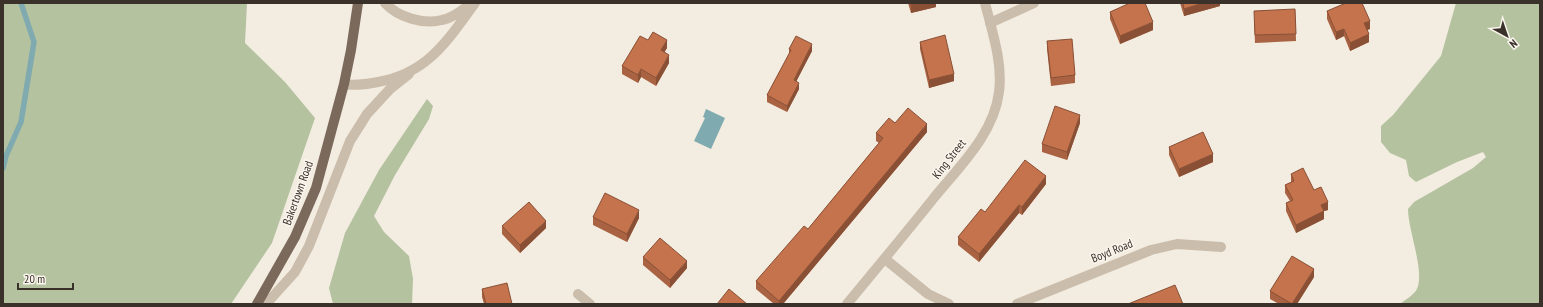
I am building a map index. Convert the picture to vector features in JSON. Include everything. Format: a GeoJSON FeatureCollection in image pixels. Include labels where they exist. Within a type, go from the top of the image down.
{"type":"FeatureCollection","features":[{"type":"Feature","properties":{"kind":"main road","name":"Bakertown Road"},"geometry":{"type":"LineString","coordinates":[[256,304],[295,237],[306,212],[325,158],[344,84],[358,3]]}},
{"type":"Feature","properties":{"kind":"street"},"geometry":{"type":"LineString","coordinates":[[385,3],[399,14],[428,22],[441,21],[453,16],[474,3]]}},
{"type":"Feature","properties":{"kind":"street"},"geometry":{"type":"LineString","coordinates":[[266,304],[286,284],[302,259],[340,172],[350,141],[367,114],[390,89],[433,55],[450,36],[474,3]]}},
{"type":"Feature","properties":{"kind":"street","name":"King Street"},"geometry":{"type":"LineString","coordinates":[[847,304],[972,151],[983,136],[993,116],[999,92],[1000,80],[985,3]]}},
{"type":"Feature","properties":{"kind":"street"},"geometry":{"type":"LineString","coordinates":[[990,23],[1034,3]]}},
{"type":"Feature","properties":{"kind":"street"},"geometry":{"type":"LineString","coordinates":[[344,84],[368,84],[409,74]]}},
{"type":"Feature","properties":{"kind":"street","name":"Boyd Road"},"geometry":{"type":"LineString","coordinates":[[1017,304],[1151,250],[1177,244],[1221,246]]}},
{"type":"Feature","properties":{"kind":"street"},"geometry":{"type":"LineString","coordinates":[[885,259],[928,294],[950,304]]}},
{"type":"Feature","properties":{"kind":"street"},"geometry":{"type":"LineString","coordinates":[[578,294],[590,304]]}},
{"type":"Feature","properties":{"kind":"green space"},"geometry":{"type":"Polygon","coordinates":[[[3,3],[247,3],[245,43],[285,82],[315,118],[272,243],[231,304],[3,304],[3,3]]]}},
{"type":"Feature","properties":{"kind":"green space"},"geometry":{"type":"Polygon","coordinates":[[[1456,3],[1540,3],[1540,304],[1400,304],[1416,291],[1419,281],[1418,261],[1408,209],[1414,202],[1473,168],[1486,157],[1483,152],[1457,162],[1416,182],[1409,176],[1406,160],[1390,153],[1381,142],[1381,126],[1393,115],[1441,56],[1456,3]]]}},
{"type":"Feature","properties":{"kind":"green space"},"geometry":{"type":"Polygon","coordinates":[[[427,99],[433,106],[429,119],[395,175],[374,216],[384,232],[409,256],[413,279],[412,304],[333,304],[329,288],[345,233],[379,170],[427,99]]]}},
{"type":"Feature","properties":{"kind":"water"},"geometry":{"type":"Polygon","coordinates":[[[706,109],[725,118],[711,149],[694,141],[705,118],[703,117],[706,109]]]}},
{"type":"Feature","properties":{"kind":"building"},"geometry":{"type":"Polygon","coordinates":[[[910,3],[921,3],[911,5],[910,3]]]}},
{"type":"Feature","properties":{"kind":"building"},"geometry":{"type":"Polygon","coordinates":[[[1130,3],[1145,3],[1153,22],[1120,36],[1110,12],[1130,3]]]}},
{"type":"Feature","properties":{"kind":"building"},"geometry":{"type":"Polygon","coordinates":[[[1183,3],[1203,3],[1184,9],[1183,3]]]}},
{"type":"Feature","properties":{"kind":"building"},"geometry":{"type":"Polygon","coordinates":[[[1346,3],[1362,3],[1370,21],[1364,23],[1369,34],[1350,43],[1344,29],[1336,32],[1327,11],[1346,3]]]}},
{"type":"Feature","properties":{"kind":"building"},"geometry":{"type":"Polygon","coordinates":[[[1295,9],[1296,34],[1255,35],[1254,11],[1295,9]]]}},
{"type":"Feature","properties":{"kind":"building"},"geometry":{"type":"Polygon","coordinates":[[[653,32],[667,40],[661,50],[669,55],[656,78],[641,69],[638,75],[622,66],[640,36],[648,40],[653,32]]]}},
{"type":"Feature","properties":{"kind":"building"},"geometry":{"type":"Polygon","coordinates":[[[945,35],[954,74],[929,80],[920,42],[945,35]]]}},
{"type":"Feature","properties":{"kind":"building"},"geometry":{"type":"Polygon","coordinates":[[[796,36],[812,44],[794,80],[799,83],[787,106],[767,95],[791,50],[789,49],[796,36]]]}},
{"type":"Feature","properties":{"kind":"building"},"geometry":{"type":"Polygon","coordinates":[[[1072,39],[1075,75],[1051,78],[1047,41],[1072,39]]]}},
{"type":"Feature","properties":{"kind":"building"},"geometry":{"type":"Polygon","coordinates":[[[1055,106],[1080,115],[1067,152],[1042,144],[1055,106]]]}},
{"type":"Feature","properties":{"kind":"building"},"geometry":{"type":"Polygon","coordinates":[[[908,108],[927,124],[779,301],[756,281],[804,226],[808,229],[883,138],[876,133],[889,118],[895,123],[908,108]]]}},
{"type":"Feature","properties":{"kind":"building"},"geometry":{"type":"Polygon","coordinates":[[[1203,132],[1213,154],[1179,169],[1169,147],[1203,132]]]}},
{"type":"Feature","properties":{"kind":"building"},"geometry":{"type":"Polygon","coordinates":[[[1025,160],[1046,176],[1022,207],[1019,205],[979,254],[958,237],[981,209],[985,212],[1025,160]]]}},
{"type":"Feature","properties":{"kind":"building"},"geometry":{"type":"Polygon","coordinates":[[[1303,168],[1314,190],[1321,187],[1328,202],[1321,205],[1324,211],[1296,225],[1286,203],[1293,200],[1285,185],[1294,181],[1291,174],[1303,168]]]}},
{"type":"Feature","properties":{"kind":"building"},"geometry":{"type":"Polygon","coordinates":[[[605,193],[639,210],[627,234],[593,217],[605,193]]]}},
{"type":"Feature","properties":{"kind":"building"},"geometry":{"type":"Polygon","coordinates":[[[529,202],[546,221],[520,245],[502,226],[529,202]]]}},
{"type":"Feature","properties":{"kind":"building"},"geometry":{"type":"Polygon","coordinates":[[[660,238],[687,261],[670,280],[643,257],[660,238]]]}},
{"type":"Feature","properties":{"kind":"building"},"geometry":{"type":"Polygon","coordinates":[[[1292,256],[1314,269],[1292,304],[1270,291],[1292,256]]]}},
{"type":"Feature","properties":{"kind":"building"},"geometry":{"type":"Polygon","coordinates":[[[507,283],[512,304],[486,304],[482,289],[507,283]]]}},
{"type":"Feature","properties":{"kind":"building"},"geometry":{"type":"Polygon","coordinates":[[[1175,285],[1183,304],[1128,304],[1175,285]]]}},
{"type":"Feature","properties":{"kind":"building"},"geometry":{"type":"Polygon","coordinates":[[[729,289],[747,304],[717,304],[729,289]]]}},
{"type":"Feature","properties":{"kind":"waterway"},"geometry":{"type":"LineString","coordinates":[[3,168],[6,156],[21,122],[34,42],[21,3]]}}]}
